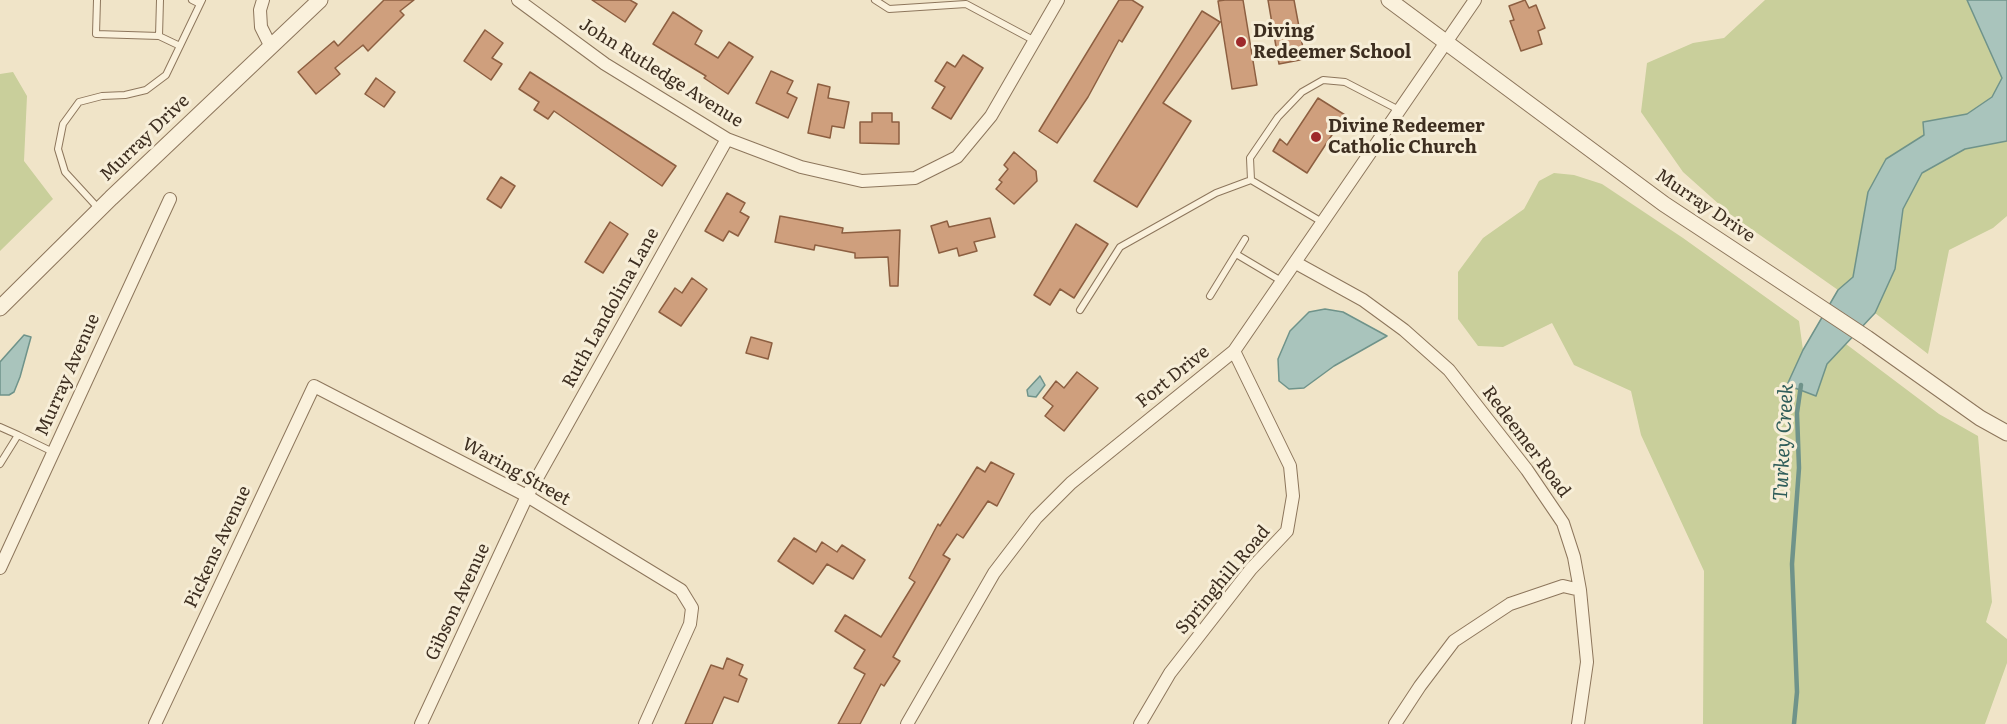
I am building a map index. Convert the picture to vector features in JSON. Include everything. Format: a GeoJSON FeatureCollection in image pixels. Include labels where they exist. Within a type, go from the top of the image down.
{"type":"FeatureCollection","features":[{"type":"Feature","properties":{"kind":"street"},"geometry":{"type":"LineString","coordinates":[[263,0],[260,10],[261,27],[270,45]]}},
{"type":"Feature","properties":{"kind":"street","name":"Murray Drive"},"geometry":{"type":"LineString","coordinates":[[0,308],[270,45],[320,0]]}},
{"type":"Feature","properties":{"kind":"street","name":"John Rutledge Avenue"},"geometry":{"type":"LineString","coordinates":[[518,0],[605,64],[727,139],[801,167],[862,181],[915,178],[957,157],[991,116],[1058,0]]}},
{"type":"Feature","properties":{"kind":"street","name":"Murray Drive"},"geometry":{"type":"LineString","coordinates":[[1389,0],[1664,204],[1867,338],[1980,418],[2007,433]]}},
{"type":"Feature","properties":{"kind":"street","name":"Fort Drive"},"geometry":{"type":"LineString","coordinates":[[907,724],[994,573],[1036,518],[1071,483],[1234,351],[1475,0]]}},
{"type":"Feature","properties":{"kind":"street","name":"Ruth Landolina Lane"},"geometry":{"type":"LineString","coordinates":[[526,496],[727,139]]}},
{"type":"Feature","properties":{"kind":"street","name":"Murray Avenue"},"geometry":{"type":"LineString","coordinates":[[0,568],[170,199]]}},
{"type":"Feature","properties":{"kind":"street","name":"Redeemer Road"},"geometry":{"type":"LineString","coordinates":[[1296,263],[1363,300],[1404,330],[1449,370],[1527,470],[1563,523],[1574,557],[1580,590],[1587,662],[1578,724]]}},
{"type":"Feature","properties":{"kind":"street","name":"Springhill Road"},"geometry":{"type":"LineString","coordinates":[[1140,724],[1178,664],[1251,569],[1287,531],[1293,496],[1290,466],[1234,351]]}},
{"type":"Feature","properties":{"kind":"street","name":"Waring Street"},"geometry":{"type":"LineString","coordinates":[[314,386],[526,496],[681,590],[690,603],[690,624],[645,724]]}},
{"type":"Feature","properties":{"kind":"street","name":"Pickens Avenue"},"geometry":{"type":"LineString","coordinates":[[155,724],[314,386]]}},
{"type":"Feature","properties":{"kind":"street","name":"Gibson Avenue"},"geometry":{"type":"LineString","coordinates":[[422,724],[526,496]]}},
{"type":"Feature","properties":{"kind":"street"},"geometry":{"type":"LineString","coordinates":[[1395,724],[1420,686],[1454,642],[1510,604],[1563,586],[1580,590]]}},
{"type":"Feature","properties":{"kind":"lane"},"geometry":{"type":"LineString","coordinates":[[97,0],[96,34],[159,36],[180,46]]}},
{"type":"Feature","properties":{"kind":"lane"},"geometry":{"type":"LineString","coordinates":[[159,36],[160,0]]}},
{"type":"Feature","properties":{"kind":"lane"},"geometry":{"type":"LineString","coordinates":[[99,210],[65,172],[58,150],[63,124],[79,102],[102,96],[125,95],[146,90],[166,75],[201,2],[192,0]]}},
{"type":"Feature","properties":{"kind":"lane"},"geometry":{"type":"LineString","coordinates":[[875,0],[889,9],[966,4],[1035,41]]}},
{"type":"Feature","properties":{"kind":"lane"},"geometry":{"type":"LineString","coordinates":[[1251,180],[1250,158],[1278,117],[1302,92],[1323,80],[1345,82],[1399,110]]}},
{"type":"Feature","properties":{"kind":"lane"},"geometry":{"type":"LineString","coordinates":[[1251,180],[1323,223]]}},
{"type":"Feature","properties":{"kind":"lane"},"geometry":{"type":"LineString","coordinates":[[1080,310],[1120,247],[1216,193],[1251,180]]}},
{"type":"Feature","properties":{"kind":"lane"},"geometry":{"type":"LineString","coordinates":[[1210,296],[1245,239]]}},
{"type":"Feature","properties":{"kind":"lane"},"geometry":{"type":"LineString","coordinates":[[1236,254],[1283,282]]}},
{"type":"Feature","properties":{"kind":"lane"},"geometry":{"type":"LineString","coordinates":[[0,427],[53,452]]}},
{"type":"Feature","properties":{"kind":"lane"},"geometry":{"type":"LineString","coordinates":[[0,464],[18,435]]}},
{"type":"Feature","properties":{"kind":"green space"},"geometry":{"type":"Polygon","coordinates":[[[1765,0],[1967,0],[2002,78],[1992,97],[1967,115],[1923,122],[1924,135],[1886,159],[1853,277],[1838,290],[1730,214],[1683,172],[1641,112],[1647,63],[1693,43],[1724,38],[1765,0]]]}},
{"type":"Feature","properties":{"kind":"green space"},"geometry":{"type":"Polygon","coordinates":[[[13,72],[27,96],[24,161],[53,199],[0,251],[0,74],[13,72]]]}},
{"type":"Feature","properties":{"kind":"green space"},"geometry":{"type":"Polygon","coordinates":[[[2007,141],[2007,216],[1993,228],[1949,250],[1928,354],[1875,313],[1895,269],[1903,209],[1922,173],[1965,149],[2007,141]]]}},
{"type":"Feature","properties":{"kind":"green space"},"geometry":{"type":"Polygon","coordinates":[[[1554,173],[1574,175],[1602,184],[1683,238],[1799,321],[1803,350],[1827,364],[1846,344],[1939,414],[1978,436],[1992,602],[1986,622],[2007,639],[2007,663],[1985,724],[1703,724],[1704,571],[1641,435],[1631,391],[1574,365],[1552,323],[1503,347],[1478,346],[1458,319],[1458,272],[1483,238],[1524,209],[1539,181],[1554,173]]]}},
{"type":"Feature","properties":{"kind":"water"},"geometry":{"type":"Polygon","coordinates":[[[1967,0],[2007,0],[2007,141],[1965,149],[1922,173],[1903,209],[1895,269],[1875,313],[1827,364],[1816,396],[1787,385],[1803,350],[1838,290],[1853,277],[1868,192],[1886,159],[1924,135],[1923,122],[1967,114],[1992,97],[2002,78],[1967,0]]]}},
{"type":"Feature","properties":{"kind":"water"},"geometry":{"type":"Polygon","coordinates":[[[1325,309],[1343,312],[1387,336],[1334,366],[1304,388],[1289,389],[1279,381],[1278,359],[1290,331],[1309,312],[1325,309]]]}},
{"type":"Feature","properties":{"kind":"water"},"geometry":{"type":"Polygon","coordinates":[[[24,335],[31,337],[14,392],[9,395],[0,395],[0,362],[24,335]]]}},
{"type":"Feature","properties":{"kind":"water"},"geometry":{"type":"Polygon","coordinates":[[[1040,376],[1045,385],[1036,397],[1028,396],[1027,390],[1040,376]]]}},
{"type":"Feature","properties":{"kind":"building"},"geometry":{"type":"Polygon","coordinates":[[[384,0],[414,0],[400,11],[404,15],[368,51],[363,45],[335,68],[340,74],[316,94],[298,72],[334,41],[338,46],[384,0]]]}},
{"type":"Feature","properties":{"kind":"building"},"geometry":{"type":"Polygon","coordinates":[[[592,0],[630,0],[637,4],[625,22],[592,0]]]}},
{"type":"Feature","properties":{"kind":"building"},"geometry":{"type":"Polygon","coordinates":[[[1119,0],[1132,0],[1143,7],[1122,42],[1119,40],[1088,97],[1057,143],[1039,131],[1119,0]]]}},
{"type":"Feature","properties":{"kind":"building"},"geometry":{"type":"Polygon","coordinates":[[[1243,0],[1257,85],[1232,89],[1218,1],[1243,0]]]}},
{"type":"Feature","properties":{"kind":"building"},"geometry":{"type":"Polygon","coordinates":[[[1268,0],[1294,0],[1305,59],[1279,64],[1268,0]]]}},
{"type":"Feature","properties":{"kind":"building"},"geometry":{"type":"Polygon","coordinates":[[[1525,0],[1529,8],[1536,5],[1545,28],[1538,31],[1542,44],[1521,51],[1510,21],[1514,20],[1509,6],[1525,0]]]}},
{"type":"Feature","properties":{"kind":"building"},"geometry":{"type":"Polygon","coordinates":[[[1202,11],[1220,22],[1163,103],[1191,121],[1137,207],[1094,181],[1202,11]]]}},
{"type":"Feature","properties":{"kind":"building"},"geometry":{"type":"Polygon","coordinates":[[[673,12],[702,31],[695,44],[718,58],[729,42],[753,57],[728,94],[704,78],[706,76],[653,44],[673,12]]]}},
{"type":"Feature","properties":{"kind":"building"},"geometry":{"type":"Polygon","coordinates":[[[485,30],[503,43],[492,58],[502,64],[491,80],[464,61],[485,30]]]}},
{"type":"Feature","properties":{"kind":"building"},"geometry":{"type":"Polygon","coordinates":[[[963,55],[983,68],[951,119],[932,108],[945,87],[935,81],[947,62],[955,67],[963,55]]]}},
{"type":"Feature","properties":{"kind":"building"},"geometry":{"type":"Polygon","coordinates":[[[771,71],[793,81],[787,93],[797,98],[788,118],[756,103],[771,71]]]}},
{"type":"Feature","properties":{"kind":"building"},"geometry":{"type":"Polygon","coordinates":[[[530,72],[676,166],[662,186],[554,111],[548,119],[534,110],[539,102],[519,89],[530,72]]]}},
{"type":"Feature","properties":{"kind":"building"},"geometry":{"type":"Polygon","coordinates":[[[376,78],[395,92],[384,107],[365,94],[376,78]]]}},
{"type":"Feature","properties":{"kind":"building"},"geometry":{"type":"Polygon","coordinates":[[[818,84],[830,87],[828,98],[849,102],[844,128],[832,126],[830,138],[808,133],[818,84]]]}},
{"type":"Feature","properties":{"kind":"building"},"geometry":{"type":"Polygon","coordinates":[[[1318,98],[1345,115],[1307,173],[1273,151],[1280,139],[1287,145],[1318,98]]]}},
{"type":"Feature","properties":{"kind":"building"},"geometry":{"type":"Polygon","coordinates":[[[872,113],[892,113],[892,122],[899,122],[899,144],[860,143],[860,122],[872,122],[872,113]]]}},
{"type":"Feature","properties":{"kind":"building"},"geometry":{"type":"Polygon","coordinates":[[[1014,152],[1036,171],[1037,181],[1014,204],[996,189],[1002,182],[999,180],[1008,169],[1004,165],[1014,152]]]}},
{"type":"Feature","properties":{"kind":"building"},"geometry":{"type":"Polygon","coordinates":[[[501,177],[515,186],[501,208],[487,199],[501,177]]]}},
{"type":"Feature","properties":{"kind":"building"},"geometry":{"type":"Polygon","coordinates":[[[727,193],[745,203],[740,212],[749,217],[738,236],[729,231],[723,241],[705,231],[727,193]]]}},
{"type":"Feature","properties":{"kind":"building"},"geometry":{"type":"Polygon","coordinates":[[[780,216],[843,228],[842,233],[900,230],[898,286],[890,286],[888,257],[855,258],[855,253],[815,245],[814,250],[775,242],[780,216]]]}},
{"type":"Feature","properties":{"kind":"building"},"geometry":{"type":"Polygon","coordinates":[[[990,218],[995,237],[974,242],[977,251],[959,256],[957,248],[939,253],[931,226],[947,221],[949,227],[990,218]]]}},
{"type":"Feature","properties":{"kind":"building"},"geometry":{"type":"Polygon","coordinates":[[[610,222],[628,234],[603,273],[585,262],[610,222]]]}},
{"type":"Feature","properties":{"kind":"building"},"geometry":{"type":"Polygon","coordinates":[[[1076,224],[1108,244],[1074,298],[1060,289],[1050,305],[1034,295],[1076,224]]]}},
{"type":"Feature","properties":{"kind":"building"},"geometry":{"type":"Polygon","coordinates":[[[692,278],[707,289],[681,326],[659,312],[675,288],[682,293],[692,278]]]}},
{"type":"Feature","properties":{"kind":"building"},"geometry":{"type":"Polygon","coordinates":[[[751,337],[772,343],[768,359],[746,353],[751,337]]]}},
{"type":"Feature","properties":{"kind":"building"},"geometry":{"type":"Polygon","coordinates":[[[1077,372],[1098,388],[1064,431],[1045,416],[1053,406],[1043,398],[1056,381],[1064,388],[1077,372]]]}},
{"type":"Feature","properties":{"kind":"building"},"geometry":{"type":"Polygon","coordinates":[[[991,462],[1014,474],[997,506],[988,501],[963,538],[957,534],[943,555],[950,559],[893,657],[900,661],[884,686],[881,684],[860,724],[838,724],[865,674],[854,668],[865,650],[835,631],[845,615],[881,637],[915,582],[909,578],[938,524],[940,526],[977,467],[985,472],[991,462]]]}},
{"type":"Feature","properties":{"kind":"building"},"geometry":{"type":"Polygon","coordinates":[[[794,538],[816,552],[822,542],[837,552],[842,545],[865,560],[853,579],[827,564],[813,584],[778,561],[794,538]]]}},
{"type":"Feature","properties":{"kind":"building"},"geometry":{"type":"Polygon","coordinates":[[[727,658],[743,665],[739,675],[747,679],[738,702],[724,697],[712,724],[685,724],[711,665],[723,669],[727,658]]]}},
{"type":"Feature","properties":{"kind":"waterway","name":"Turkey Creek"},"geometry":{"type":"LineString","coordinates":[[1794,724],[1797,692],[1792,564],[1799,468],[1797,413],[1801,385]]}},
{"type":"Feature","properties":{"kind":"place","name":"Diving Redeemer School"},"geometry":{"type":"Point","coordinates":[1241,42]}},
{"type":"Feature","properties":{"kind":"place","name":"Divine Redeemer Catholic Church"},"geometry":{"type":"Point","coordinates":[1316,137]}}]}
